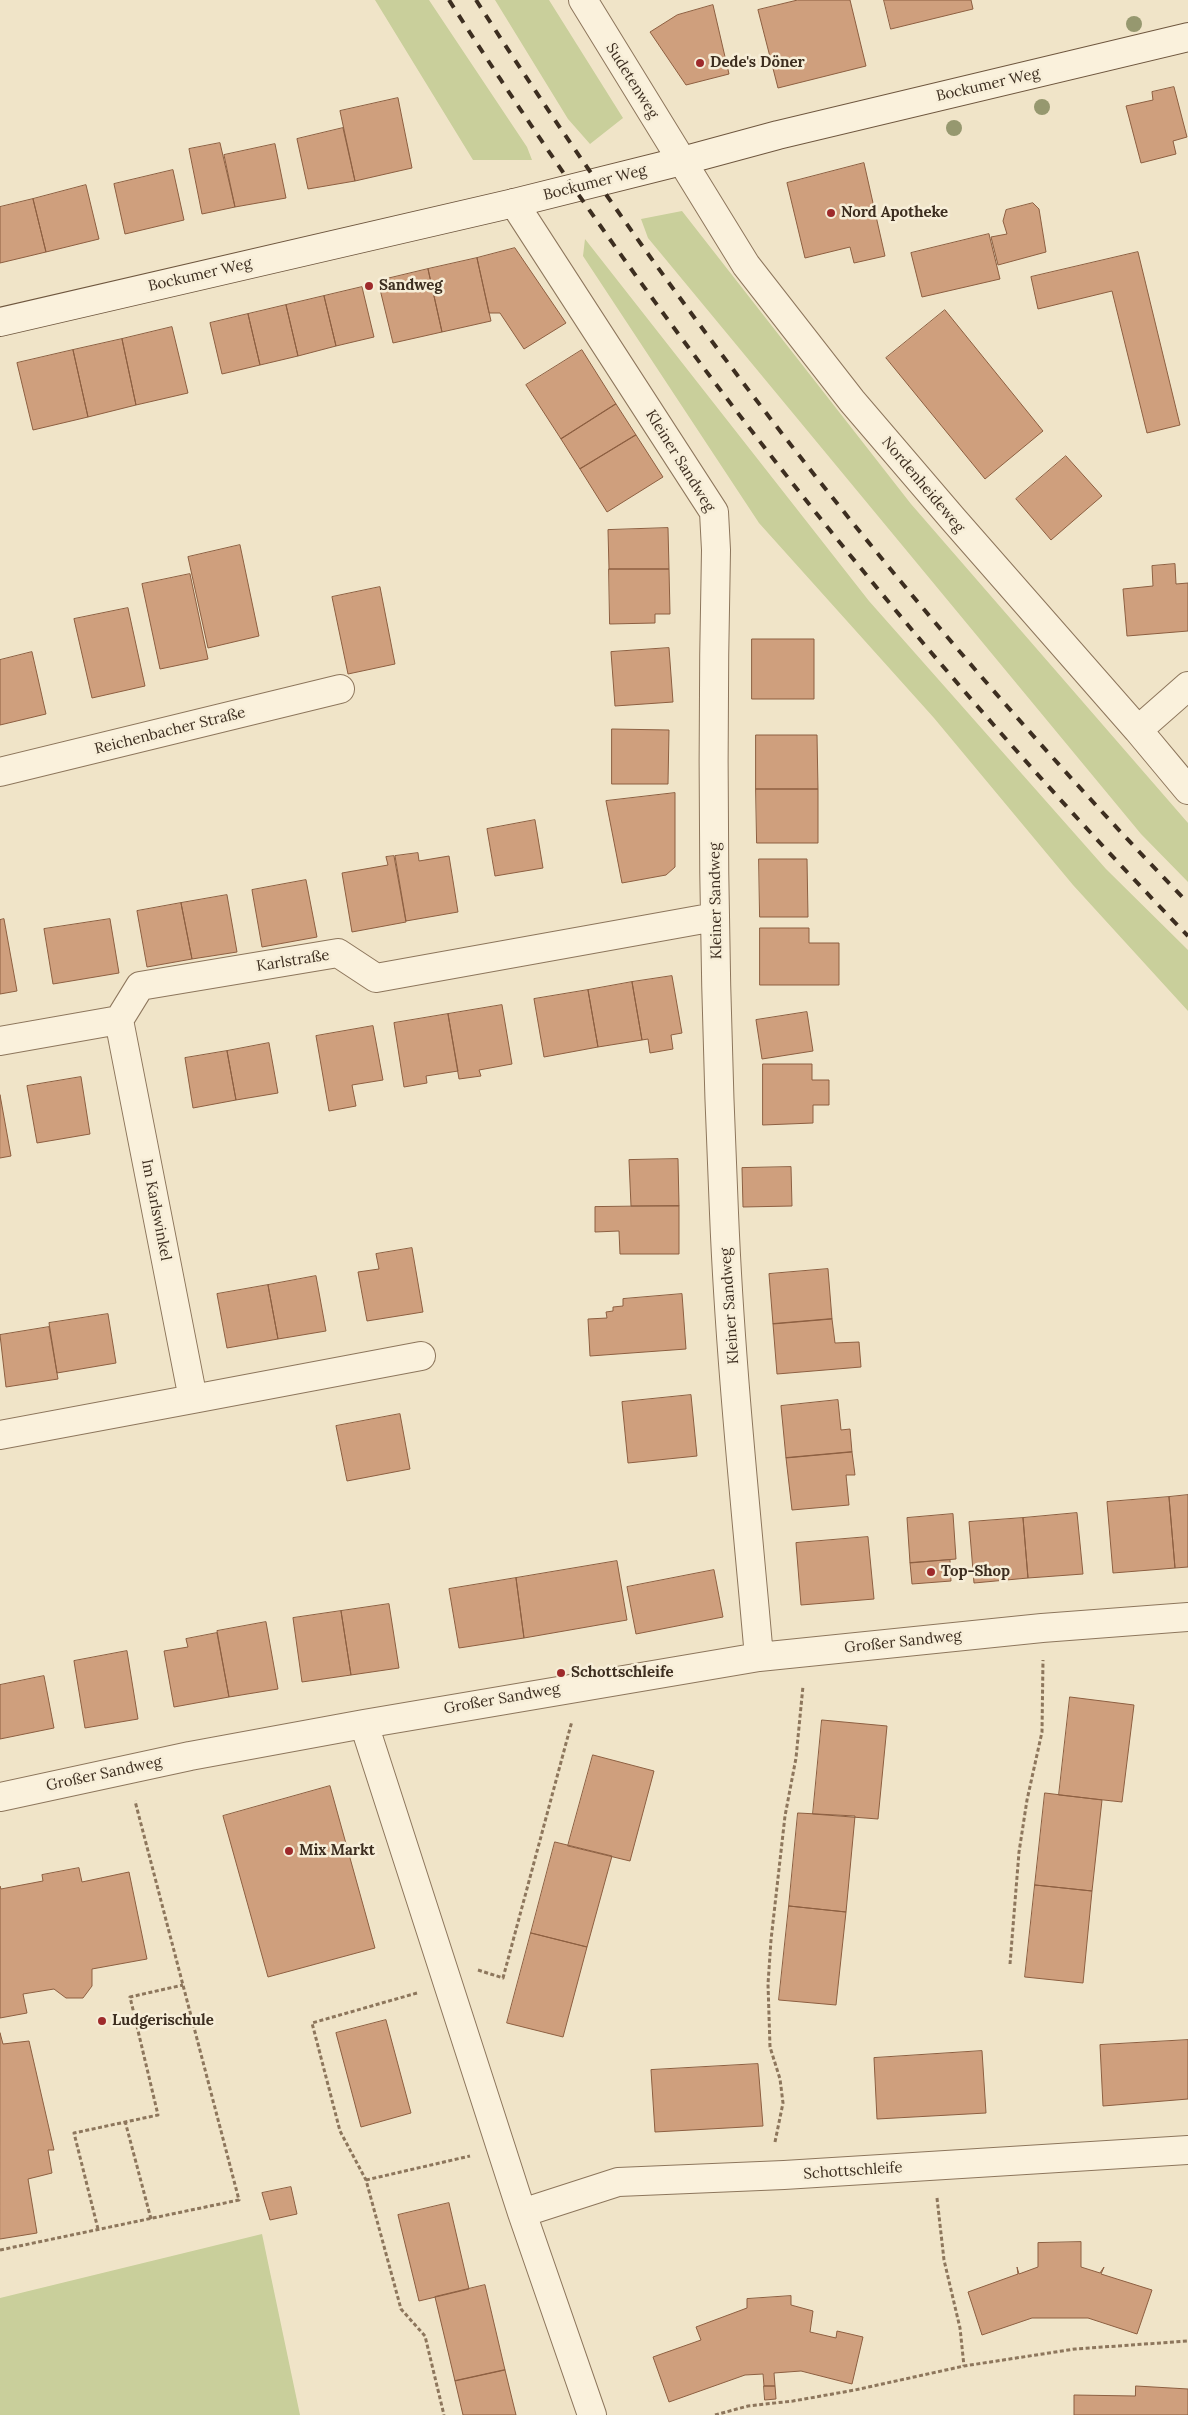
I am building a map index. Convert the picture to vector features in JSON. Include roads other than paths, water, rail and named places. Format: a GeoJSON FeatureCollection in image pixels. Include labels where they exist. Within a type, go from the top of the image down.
{"type":"FeatureCollection","features":[{"type":"Feature","properties":{"kind":"street","name":"Sudetenweg"},"geometry":{"type":"LineString","coordinates":[[583,0],[682,162]]}},
{"type":"Feature","properties":{"kind":"street","name":"Bockumer Weg"},"geometry":{"type":"LineString","coordinates":[[0,322],[514,203],[682,162],[788,132],[1188,38]]}},
{"type":"Feature","properties":{"kind":"street","name":"Nordenheideweg"},"geometry":{"type":"LineString","coordinates":[[682,162],[746,266],[852,400],[952,519],[1138,730],[1188,790]]}},
{"type":"Feature","properties":{"kind":"street","name":"Kleiner Sandweg"},"geometry":{"type":"LineString","coordinates":[[514,203],[714,512],[716,550],[715,917],[724,1213],[737,1416],[760,1657]]}},
{"type":"Feature","properties":{"kind":"street"},"geometry":{"type":"LineString","coordinates":[[1138,730],[1188,686]]}},
{"type":"Feature","properties":{"kind":"street","name":"Reichenbacher Straße"},"geometry":{"type":"LineString","coordinates":[[0,772],[340,689]]}},
{"type":"Feature","properties":{"kind":"street","name":"Karlstraße"},"geometry":{"type":"LineString","coordinates":[[118,1020],[140,986],[338,954],[376,978],[715,917]]}},
{"type":"Feature","properties":{"kind":"street"},"geometry":{"type":"LineString","coordinates":[[0,1041],[118,1020]]}},
{"type":"Feature","properties":{"kind":"street","name":"Im Karlswinkel"},"geometry":{"type":"LineString","coordinates":[[118,1020],[193,1399]]}},
{"type":"Feature","properties":{"kind":"street"},"geometry":{"type":"LineString","coordinates":[[0,1435],[421,1356]]}},
{"type":"Feature","properties":{"kind":"street","name":"Großer Sandweg"},"geometry":{"type":"LineString","coordinates":[[0,1797],[126,1770],[364,1724],[760,1657],[1042,1628],[1188,1617]]}},
{"type":"Feature","properties":{"kind":"street"},"geometry":{"type":"LineString","coordinates":[[364,1724],[446,1971],[522,2212],[592,2415]]}},
{"type":"Feature","properties":{"kind":"street","name":"Schottschleife"},"geometry":{"type":"LineString","coordinates":[[522,2212],[618,2182],[765,2176],[1188,2150]]}},
{"type":"Feature","properties":{"kind":"railway"},"geometry":{"type":"LineString","coordinates":[[449,0],[531,125],[616,248],[704,368],[795,487],[889,603],[986,716],[1188,936]]}},
{"type":"Feature","properties":{"kind":"railway"},"geometry":{"type":"LineString","coordinates":[[476,0],[555,120],[637,238],[722,355],[810,469],[994,691],[1188,903]]}},
{"type":"Feature","properties":{"kind":"place","name":"Dede's Döner"},"geometry":{"type":"Point","coordinates":[700,63]}},
{"type":"Feature","properties":{"kind":"place","name":"Nord Apotheke"},"geometry":{"type":"Point","coordinates":[831,213]}},
{"type":"Feature","properties":{"kind":"place","name":"Sandweg"},"geometry":{"type":"Point","coordinates":[369,286]}},
{"type":"Feature","properties":{"kind":"place","name":"Top-Shop"},"geometry":{"type":"Point","coordinates":[931,1572]}},
{"type":"Feature","properties":{"kind":"place","name":"Schottschleife"},"geometry":{"type":"Point","coordinates":[561,1673]}},
{"type":"Feature","properties":{"kind":"place","name":"Mix Markt"},"geometry":{"type":"Point","coordinates":[289,1851]}},
{"type":"Feature","properties":{"kind":"place","name":"Ludgerischule"},"geometry":{"type":"Point","coordinates":[102,2021]}}]}
